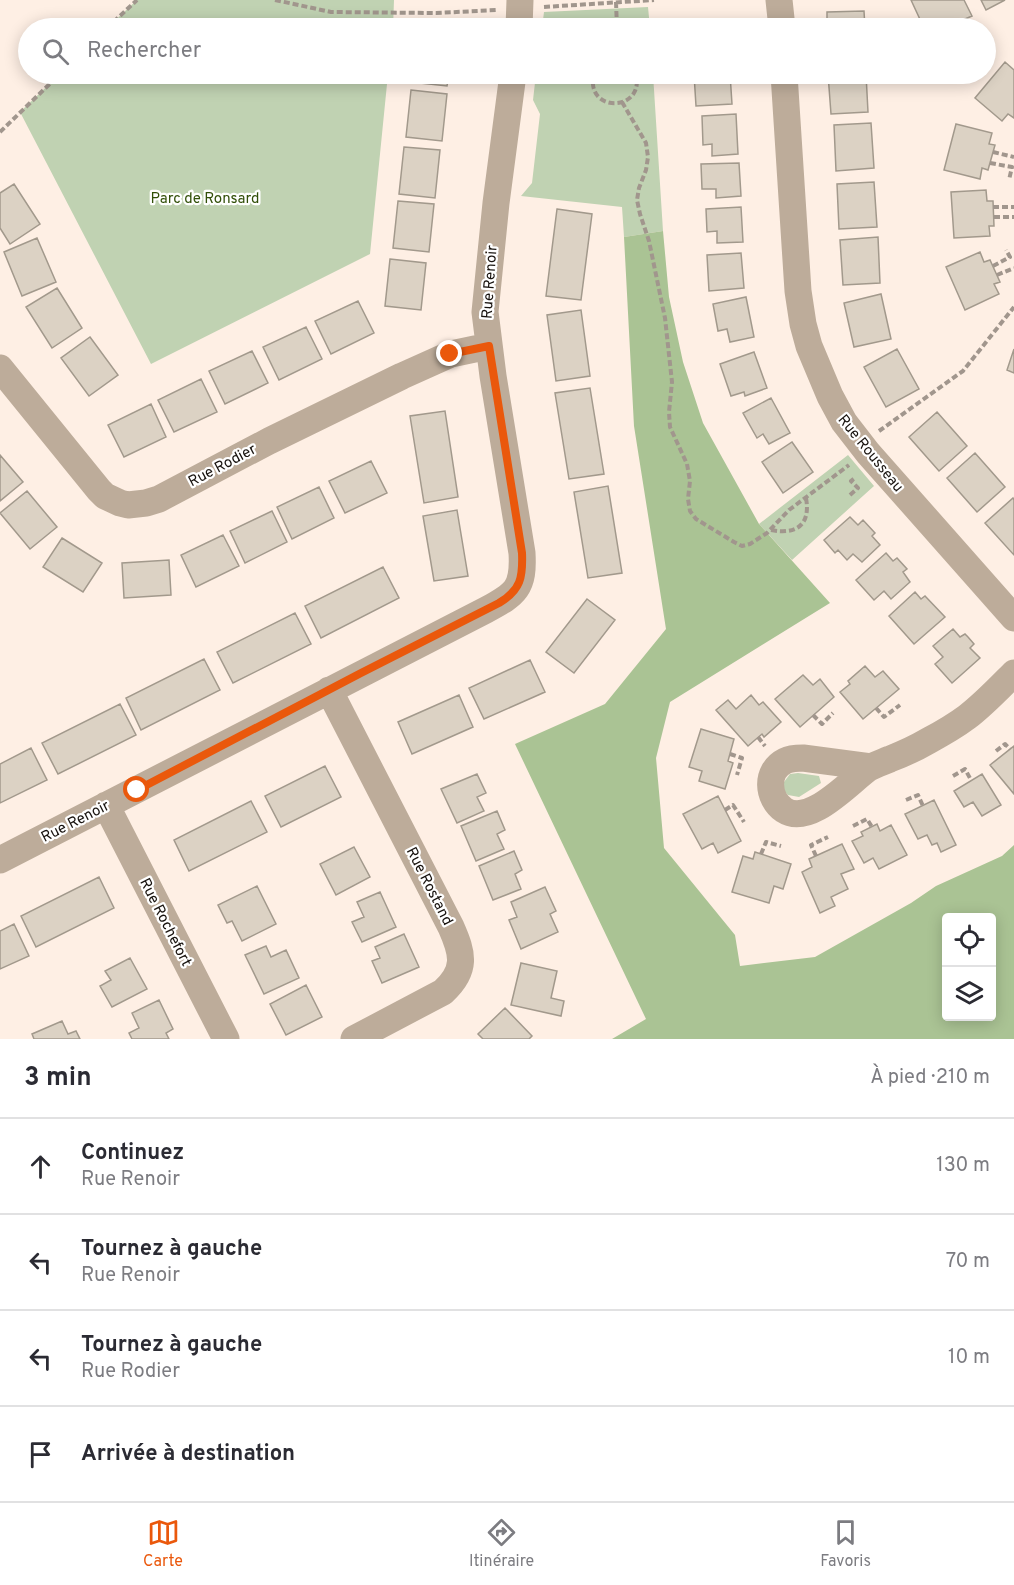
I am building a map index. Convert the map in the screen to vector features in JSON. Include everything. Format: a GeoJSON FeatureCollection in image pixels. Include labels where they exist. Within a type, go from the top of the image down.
{"type":"FeatureCollection","features":[{"type":"Feature","properties":{"kind":"street"},"geometry":{"type":"LineString","coordinates":[[779,0],[781,18]]}},
{"type":"Feature","properties":{"kind":"street","name":"Rue Renoir"},"geometry":{"type":"LineString","coordinates":[[0,860],[499,603],[514,592],[522,575],[522,553],[484,312],[512,84]]}},
{"type":"Feature","properties":{"kind":"street","name":"Rue Rousseau"},"geometry":{"type":"LineString","coordinates":[[785,84],[798,291],[802,324],[819,373],[844,422],[868,453],[1014,618]]}},
{"type":"Feature","properties":{"kind":"street","name":"Rue Rodier"},"geometry":{"type":"LineString","coordinates":[[0,368],[105,496],[120,503],[137,504],[159,499],[269,441],[412,371],[450,354],[489,346]]}},
{"type":"Feature","properties":{"kind":"street"},"geometry":{"type":"LineString","coordinates":[[871,767],[926,742],[958,723],[1014,673]]}},
{"type":"Feature","properties":{"kind":"street","name":"Rue Rostand"},"geometry":{"type":"LineString","coordinates":[[329,690],[451,927],[462,960],[459,973],[443,992],[354,1039]]}},
{"type":"Feature","properties":{"kind":"street","name":"Rue Rochefort"},"geometry":{"type":"LineString","coordinates":[[106,805],[226,1039]]}},
{"type":"Feature","properties":{"kind":"path"},"geometry":{"type":"LineString","coordinates":[[118,18],[137,0]]}},
{"type":"Feature","properties":{"kind":"path"},"geometry":{"type":"LineString","coordinates":[[275,0],[331,12],[436,14],[520,6],[654,0]]}},
{"type":"Feature","properties":{"kind":"path"},"geometry":{"type":"LineString","coordinates":[[616,2],[617,18]]}},
{"type":"Feature","properties":{"kind":"path"},"geometry":{"type":"LineString","coordinates":[[0,132],[50,84]]}},
{"type":"Feature","properties":{"kind":"path"},"geometry":{"type":"LineString","coordinates":[[593,84],[596,94],[601,99],[615,104],[629,99],[637,84]]}},
{"type":"Feature","properties":{"kind":"path"},"geometry":{"type":"LineString","coordinates":[[622,102],[646,143],[648,157],[646,170],[637,200],[649,241],[664,318],[672,382],[670,427],[687,464],[690,481],[688,499],[690,511],[696,519],[734,543],[742,546],[750,544],[770,530],[789,510],[854,462]]}},
{"type":"Feature","properties":{"kind":"path"},"geometry":{"type":"LineString","coordinates":[[993,152],[1014,157]]}},
{"type":"Feature","properties":{"kind":"path"},"geometry":{"type":"LineString","coordinates":[[990,163],[1012,167],[1009,180]]}},
{"type":"Feature","properties":{"kind":"path"},"geometry":{"type":"LineString","coordinates":[[993,207],[1014,207]]}},
{"type":"Feature","properties":{"kind":"path"},"geometry":{"type":"LineString","coordinates":[[994,217],[1014,216]]}},
{"type":"Feature","properties":{"kind":"path"},"geometry":{"type":"LineString","coordinates":[[993,266],[1011,257],[1006,250]]}},
{"type":"Feature","properties":{"kind":"path"},"geometry":{"type":"LineString","coordinates":[[997,275],[1014,268]]}},
{"type":"Feature","properties":{"kind":"path"},"geometry":{"type":"LineString","coordinates":[[874,435],[963,371],[1014,308]]}},
{"type":"Feature","properties":{"kind":"path"},"geometry":{"type":"LineString","coordinates":[[850,495],[858,488],[851,481],[862,471]]}},
{"type":"Feature","properties":{"kind":"path"},"geometry":{"type":"LineString","coordinates":[[770,530],[790,532],[797,529],[806,516],[808,506],[806,498]]}},
{"type":"Feature","properties":{"kind":"path"},"geometry":{"type":"LineString","coordinates":[[876,708],[884,717],[900,705]]}},
{"type":"Feature","properties":{"kind":"path"},"geometry":{"type":"LineString","coordinates":[[813,715],[822,724],[833,713]]}},
{"type":"Feature","properties":{"kind":"path"},"geometry":{"type":"LineString","coordinates":[[996,751],[1005,744],[1010,749]]}},
{"type":"Feature","properties":{"kind":"path"},"geometry":{"type":"LineString","coordinates":[[730,754],[742,758],[737,775]]}},
{"type":"Feature","properties":{"kind":"path"},"geometry":{"type":"LineString","coordinates":[[953,776],[965,769],[971,780]]}},
{"type":"Feature","properties":{"kind":"path"},"geometry":{"type":"LineString","coordinates":[[906,800],[918,795],[923,806]]}},
{"type":"Feature","properties":{"kind":"path"},"geometry":{"type":"LineString","coordinates":[[724,810],[733,805],[744,822]]}},
{"type":"Feature","properties":{"kind":"path"},"geometry":{"type":"LineString","coordinates":[[853,826],[867,819],[872,826]]}},
{"type":"Feature","properties":{"kind":"path"},"geometry":{"type":"LineString","coordinates":[[816,856],[811,845],[828,837]]}},
{"type":"Feature","properties":{"kind":"path"},"geometry":{"type":"LineString","coordinates":[[761,854],[766,842],[781,846]]}},
{"type":"Feature","properties":{"kind":"green space"},"geometry":{"type":"Polygon","coordinates":[[[137,0],[394,0],[393,18],[118,18],[137,0]]]}},
{"type":"Feature","properties":{"kind":"green space"},"geometry":{"type":"Polygon","coordinates":[[[648,7],[649,18],[543,18],[544,12],[648,7]]]}},
{"type":"Feature","properties":{"kind":"green space","name":"Parc de Ronsard"},"geometry":{"type":"Polygon","coordinates":[[[49,84],[387,84],[370,254],[151,364],[20,112],[49,84]]]}},
{"type":"Feature","properties":{"kind":"green space"},"geometry":{"type":"Polygon","coordinates":[[[535,84],[654,84],[663,231],[624,237],[622,207],[521,196],[532,183],[540,114],[533,100],[535,84]]]}},
{"type":"Feature","properties":{"kind":"green space"},"geometry":{"type":"Polygon","coordinates":[[[663,231],[669,297],[683,362],[703,423],[759,524],[830,603],[670,702],[656,758],[664,848],[735,935],[740,966],[815,957],[911,903],[936,886],[1002,856],[1014,845],[1014,1039],[612,1039],[646,1019],[515,744],[605,704],[666,629],[634,426],[624,237],[663,231]]]}},
{"type":"Feature","properties":{"kind":"green space"},"geometry":{"type":"Polygon","coordinates":[[[848,455],[874,486],[792,560],[759,524],[848,455]]]}},
{"type":"Feature","properties":{"kind":"green space"},"geometry":{"type":"Polygon","coordinates":[[[790,774],[819,776],[821,783],[799,797],[788,795],[784,791],[784,782],[790,774]]]}},
{"type":"Feature","properties":{"kind":"building"},"geometry":{"type":"Polygon","coordinates":[[[911,0],[964,0],[972,16],[967,18],[919,18],[911,0]]]}},
{"type":"Feature","properties":{"kind":"building"},"geometry":{"type":"Polygon","coordinates":[[[981,0],[1005,0],[986,10],[981,0]]]}},
{"type":"Feature","properties":{"kind":"building"},"geometry":{"type":"Polygon","coordinates":[[[864,11],[864,18],[827,18],[827,12],[864,11]]]}},
{"type":"Feature","properties":{"kind":"building"},"geometry":{"type":"Polygon","coordinates":[[[1005,62],[1014,70],[1014,118],[1008,114],[1002,121],[975,98],[987,84],[996,84],[996,73],[1005,62]]]}},
{"type":"Feature","properties":{"kind":"building"},"geometry":{"type":"Polygon","coordinates":[[[695,84],[731,84],[732,104],[696,106],[695,84]]]}},
{"type":"Feature","properties":{"kind":"building"},"geometry":{"type":"Polygon","coordinates":[[[829,84],[867,84],[868,112],[831,114],[829,84]]]}},
{"type":"Feature","properties":{"kind":"building"},"geometry":{"type":"Polygon","coordinates":[[[411,90],[447,94],[442,141],[406,137],[411,90]]]}},
{"type":"Feature","properties":{"kind":"building"},"geometry":{"type":"Polygon","coordinates":[[[736,114],[738,154],[712,156],[712,144],[703,145],[702,116],[736,114]]]}},
{"type":"Feature","properties":{"kind":"building"},"geometry":{"type":"Polygon","coordinates":[[[871,123],[874,168],[836,171],[834,125],[871,123]]]}},
{"type":"Feature","properties":{"kind":"building"},"geometry":{"type":"Polygon","coordinates":[[[956,124],[992,133],[989,144],[995,145],[988,170],[982,168],[980,179],[944,170],[956,124]]]}},
{"type":"Feature","properties":{"kind":"building"},"geometry":{"type":"Polygon","coordinates":[[[404,147],[440,150],[435,198],[399,194],[404,147]]]}},
{"type":"Feature","properties":{"kind":"building"},"geometry":{"type":"Polygon","coordinates":[[[739,163],[741,196],[716,198],[716,189],[702,189],[701,164],[739,163]]]}},
{"type":"Feature","properties":{"kind":"building"},"geometry":{"type":"Polygon","coordinates":[[[874,182],[877,227],[839,229],[837,184],[874,182]]]}},
{"type":"Feature","properties":{"kind":"building"},"geometry":{"type":"Polygon","coordinates":[[[14,184],[40,224],[10,244],[0,228],[0,193],[14,184]]]}},
{"type":"Feature","properties":{"kind":"building"},"geometry":{"type":"Polygon","coordinates":[[[986,190],[987,201],[993,201],[994,226],[989,226],[990,236],[954,238],[951,192],[986,190]]]}},
{"type":"Feature","properties":{"kind":"building"},"geometry":{"type":"Polygon","coordinates":[[[398,201],[434,204],[429,252],[393,248],[398,201]]]}},
{"type":"Feature","properties":{"kind":"building"},"geometry":{"type":"Polygon","coordinates":[[[741,207],[743,242],[717,243],[717,231],[707,232],[706,209],[741,207]]]}},
{"type":"Feature","properties":{"kind":"building"},"geometry":{"type":"Polygon","coordinates":[[[557,209],[592,214],[581,300],[546,296],[557,209]]]}},
{"type":"Feature","properties":{"kind":"building"},"geometry":{"type":"Polygon","coordinates":[[[878,237],[880,283],[843,285],[840,240],[878,237]]]}},
{"type":"Feature","properties":{"kind":"building"},"geometry":{"type":"Polygon","coordinates":[[[37,238],[56,282],[22,296],[4,252],[37,238]]]}},
{"type":"Feature","properties":{"kind":"building"},"geometry":{"type":"Polygon","coordinates":[[[980,252],[984,262],[990,260],[1000,282],[994,284],[999,294],[965,310],[946,267],[980,252]]]}},
{"type":"Feature","properties":{"kind":"building"},"geometry":{"type":"Polygon","coordinates":[[[741,253],[744,288],[709,291],[707,255],[741,253]]]}},
{"type":"Feature","properties":{"kind":"building"},"geometry":{"type":"Polygon","coordinates":[[[390,259],[426,263],[421,310],[385,306],[390,259]]]}},
{"type":"Feature","properties":{"kind":"building"},"geometry":{"type":"Polygon","coordinates":[[[57,288],[82,328],[52,348],[26,307],[57,288]]]}},
{"type":"Feature","properties":{"kind":"building"},"geometry":{"type":"Polygon","coordinates":[[[881,294],[891,339],[854,347],[844,303],[881,294]]]}},
{"type":"Feature","properties":{"kind":"building"},"geometry":{"type":"Polygon","coordinates":[[[746,297],[754,337],[730,342],[727,329],[718,331],[713,304],[746,297]]]}},
{"type":"Feature","properties":{"kind":"building"},"geometry":{"type":"Polygon","coordinates":[[[358,301],[374,333],[331,354],[315,321],[358,301]]]}},
{"type":"Feature","properties":{"kind":"building"},"geometry":{"type":"Polygon","coordinates":[[[581,310],[590,376],[556,381],[547,315],[581,310]]]}},
{"type":"Feature","properties":{"kind":"building"},"geometry":{"type":"Polygon","coordinates":[[[306,327],[322,359],[279,380],[263,347],[306,327]]]}},
{"type":"Feature","properties":{"kind":"building"},"geometry":{"type":"Polygon","coordinates":[[[90,337],[118,375],[89,396],[61,358],[90,337]]]}},
{"type":"Feature","properties":{"kind":"building"},"geometry":{"type":"Polygon","coordinates":[[[897,349],[919,389],[886,407],[864,367],[897,349]]]}},
{"type":"Feature","properties":{"kind":"building"},"geometry":{"type":"Polygon","coordinates":[[[1014,349],[1014,373],[1007,370],[1014,349]]]}},
{"type":"Feature","properties":{"kind":"building"},"geometry":{"type":"Polygon","coordinates":[[[252,351],[268,383],[225,404],[209,371],[252,351]]]}},
{"type":"Feature","properties":{"kind":"building"},"geometry":{"type":"Polygon","coordinates":[[[754,352],[767,388],[745,396],[744,392],[731,396],[720,364],[754,352]]]}},
{"type":"Feature","properties":{"kind":"building"},"geometry":{"type":"Polygon","coordinates":[[[201,379],[217,412],[174,432],[158,400],[201,379]]]}},
{"type":"Feature","properties":{"kind":"building"},"geometry":{"type":"Polygon","coordinates":[[[590,388],[604,474],[569,479],[555,393],[590,388]]]}},
{"type":"Feature","properties":{"kind":"building"},"geometry":{"type":"Polygon","coordinates":[[[771,398],[790,433],[769,444],[763,434],[757,438],[743,413],[771,398]]]}},
{"type":"Feature","properties":{"kind":"building"},"geometry":{"type":"Polygon","coordinates":[[[151,404],[166,437],[124,457],[108,425],[151,404]]]}},
{"type":"Feature","properties":{"kind":"building"},"geometry":{"type":"Polygon","coordinates":[[[445,411],[458,497],[424,503],[410,416],[445,411]]]}},
{"type":"Feature","properties":{"kind":"building"},"geometry":{"type":"Polygon","coordinates":[[[937,412],[967,446],[939,471],[909,437],[937,412]]]}},
{"type":"Feature","properties":{"kind":"building"},"geometry":{"type":"Polygon","coordinates":[[[792,442],[813,472],[783,493],[762,462],[792,442]]]}},
{"type":"Feature","properties":{"kind":"building"},"geometry":{"type":"Polygon","coordinates":[[[975,453],[1005,487],[977,512],[947,478],[975,453]]]}},
{"type":"Feature","properties":{"kind":"building"},"geometry":{"type":"Polygon","coordinates":[[[0,455],[23,482],[0,501],[0,455]]]}},
{"type":"Feature","properties":{"kind":"building"},"geometry":{"type":"Polygon","coordinates":[[[371,461],[387,493],[345,513],[329,481],[371,461]]]}},
{"type":"Feature","properties":{"kind":"building"},"geometry":{"type":"Polygon","coordinates":[[[608,486],[622,573],[588,578],[574,492],[608,486]]]}},
{"type":"Feature","properties":{"kind":"building"},"geometry":{"type":"Polygon","coordinates":[[[319,487],[334,518],[292,539],[277,507],[319,487]]]}},
{"type":"Feature","properties":{"kind":"building"},"geometry":{"type":"Polygon","coordinates":[[[27,491],[57,527],[30,549],[0,513],[27,491]]]}},
{"type":"Feature","properties":{"kind":"building"},"geometry":{"type":"Polygon","coordinates":[[[1013,498],[1014,500],[1014,555],[985,523],[1013,498]]]}},
{"type":"Feature","properties":{"kind":"building"},"geometry":{"type":"Polygon","coordinates":[[[457,510],[468,576],[434,581],[423,516],[457,510]]]}},
{"type":"Feature","properties":{"kind":"building"},"geometry":{"type":"Polygon","coordinates":[[[272,511],[287,542],[245,563],[230,531],[272,511]]]}},
{"type":"Feature","properties":{"kind":"building"},"geometry":{"type":"Polygon","coordinates":[[[850,517],[858,525],[863,520],[875,533],[872,536],[880,545],[862,562],[853,554],[847,560],[838,550],[835,553],[824,540],[850,517]]]}},
{"type":"Feature","properties":{"kind":"building"},"geometry":{"type":"Polygon","coordinates":[[[223,535],[239,566],[196,587],[181,555],[223,535]]]}},
{"type":"Feature","properties":{"kind":"building"},"geometry":{"type":"Polygon","coordinates":[[[62,538],[102,563],[83,592],[43,567],[62,538]]]}},
{"type":"Feature","properties":{"kind":"building"},"geometry":{"type":"Polygon","coordinates":[[[886,553],[893,561],[897,558],[907,569],[903,572],[910,582],[891,599],[884,591],[874,600],[856,580],[886,553]]]}},
{"type":"Feature","properties":{"kind":"building"},"geometry":{"type":"Polygon","coordinates":[[[169,560],[171,595],[124,598],[122,563],[169,560]]]}},
{"type":"Feature","properties":{"kind":"building"},"geometry":{"type":"Polygon","coordinates":[[[383,567],[399,598],[321,638],[305,606],[383,567]]]}},
{"type":"Feature","properties":{"kind":"building"},"geometry":{"type":"Polygon","coordinates":[[[915,592],[921,599],[925,596],[945,617],[914,644],[889,616],[915,592]]]}},
{"type":"Feature","properties":{"kind":"building"},"geometry":{"type":"Polygon","coordinates":[[[587,599],[615,620],[574,673],[546,652],[587,599]]]}},
{"type":"Feature","properties":{"kind":"building"},"geometry":{"type":"Polygon","coordinates":[[[295,613],[311,644],[233,683],[217,652],[295,613]]]}},
{"type":"Feature","properties":{"kind":"building"},"geometry":{"type":"Polygon","coordinates":[[[953,629],[960,637],[965,634],[968,637],[974,644],[970,648],[980,658],[952,683],[935,664],[943,657],[933,646],[953,629]]]}},
{"type":"Feature","properties":{"kind":"building"},"geometry":{"type":"Polygon","coordinates":[[[204,659],[220,690],[141,730],[126,698],[204,659]]]}},
{"type":"Feature","properties":{"kind":"building"},"geometry":{"type":"Polygon","coordinates":[[[530,660],[545,692],[484,719],[469,688],[530,660]]]}},
{"type":"Feature","properties":{"kind":"building"},"geometry":{"type":"Polygon","coordinates":[[[865,666],[875,677],[883,671],[899,689],[863,719],[840,692],[850,684],[848,681],[865,666]]]}},
{"type":"Feature","properties":{"kind":"building"},"geometry":{"type":"Polygon","coordinates":[[[803,675],[813,685],[820,679],[834,697],[800,727],[775,699],[803,675]]]}},
{"type":"Feature","properties":{"kind":"building"},"geometry":{"type":"Polygon","coordinates":[[[459,695],[473,727],[412,754],[398,722],[459,695]]]}},
{"type":"Feature","properties":{"kind":"building"},"geometry":{"type":"Polygon","coordinates":[[[751,695],[759,705],[763,702],[781,722],[764,737],[762,734],[748,746],[716,710],[728,700],[736,709],[751,695]]]}},
{"type":"Feature","properties":{"kind":"building"},"geometry":{"type":"Polygon","coordinates":[[[120,704],[136,735],[58,774],[42,743],[120,704]]]}},
{"type":"Feature","properties":{"kind":"building"},"geometry":{"type":"Polygon","coordinates":[[[701,729],[734,739],[728,761],[733,763],[725,789],[699,781],[702,771],[689,767],[701,729]]]}},
{"type":"Feature","properties":{"kind":"building"},"geometry":{"type":"Polygon","coordinates":[[[1014,746],[1014,794],[990,765],[1014,746]]]}},
{"type":"Feature","properties":{"kind":"building"},"geometry":{"type":"Polygon","coordinates":[[[31,748],[47,780],[0,803],[0,764],[31,748]]]}},
{"type":"Feature","properties":{"kind":"building"},"geometry":{"type":"Polygon","coordinates":[[[325,766],[341,797],[281,827],[265,796],[325,766]]]}},
{"type":"Feature","properties":{"kind":"building"},"geometry":{"type":"Polygon","coordinates":[[[477,774],[486,793],[477,797],[484,811],[457,823],[441,789],[477,774]]]}},
{"type":"Feature","properties":{"kind":"building"},"geometry":{"type":"Polygon","coordinates":[[[982,774],[1001,805],[982,816],[973,802],[964,807],[954,791],[982,774]]]}},
{"type":"Feature","properties":{"kind":"building"},"geometry":{"type":"Polygon","coordinates":[[[718,796],[741,841],[718,853],[713,843],[702,849],[683,814],[718,796]]]}},
{"type":"Feature","properties":{"kind":"building"},"geometry":{"type":"Polygon","coordinates":[[[934,800],[956,845],[941,852],[937,843],[932,845],[927,835],[918,839],[905,814],[934,800]]]}},
{"type":"Feature","properties":{"kind":"building"},"geometry":{"type":"Polygon","coordinates":[[[251,801],[267,832],[189,871],[174,840],[251,801]]]}},
{"type":"Feature","properties":{"kind":"building"},"geometry":{"type":"Polygon","coordinates":[[[497,811],[505,830],[497,834],[504,849],[476,861],[461,826],[497,811]]]}},
{"type":"Feature","properties":{"kind":"building"},"geometry":{"type":"Polygon","coordinates":[[[877,824],[880,831],[891,825],[907,855],[879,869],[873,858],[864,863],[852,841],[863,836],[861,832],[877,824]]]}},
{"type":"Feature","properties":{"kind":"building"},"geometry":{"type":"Polygon","coordinates":[[[842,844],[854,869],[841,874],[848,889],[831,897],[835,906],[820,913],[802,872],[812,867],[809,859],[842,844]]]}},
{"type":"Feature","properties":{"kind":"building"},"geometry":{"type":"Polygon","coordinates":[[[354,847],[370,877],[336,895],[320,864],[354,847]]]}},
{"type":"Feature","properties":{"kind":"building"},"geometry":{"type":"Polygon","coordinates":[[[514,851],[522,870],[515,874],[521,889],[493,900],[479,866],[514,851]]]}},
{"type":"Feature","properties":{"kind":"building"},"geometry":{"type":"Polygon","coordinates":[[[755,852],[791,864],[783,889],[774,886],[769,903],[732,892],[743,856],[753,859],[755,852]]]}},
{"type":"Feature","properties":{"kind":"building"},"geometry":{"type":"Polygon","coordinates":[[[99,877],[114,908],[36,947],[21,916],[99,877]]]}},
{"type":"Feature","properties":{"kind":"building"},"geometry":{"type":"Polygon","coordinates":[[[257,886],[276,924],[242,941],[232,921],[227,923],[218,905],[257,886]]]}},
{"type":"Feature","properties":{"kind":"building"},"geometry":{"type":"Polygon","coordinates":[[[545,887],[556,911],[550,914],[558,932],[521,949],[509,920],[517,917],[511,902],[545,887]]]}},
{"type":"Feature","properties":{"kind":"building"},"geometry":{"type":"Polygon","coordinates":[[[380,892],[396,927],[362,942],[352,922],[364,917],[357,902],[380,892]]]}},
{"type":"Feature","properties":{"kind":"building"},"geometry":{"type":"Polygon","coordinates":[[[14,924],[29,956],[0,969],[0,931],[14,924]]]}},
{"type":"Feature","properties":{"kind":"building"},"geometry":{"type":"Polygon","coordinates":[[[404,934],[419,967],[382,983],[372,961],[380,958],[375,947],[404,934]]]}},
{"type":"Feature","properties":{"kind":"building"},"geometry":{"type":"Polygon","coordinates":[[[266,946],[271,957],[286,950],[299,978],[264,994],[245,955],[266,946]]]}},
{"type":"Feature","properties":{"kind":"building"},"geometry":{"type":"Polygon","coordinates":[[[130,958],[147,989],[112,1007],[100,986],[111,980],[105,971],[130,958]]]}},
{"type":"Feature","properties":{"kind":"building"},"geometry":{"type":"Polygon","coordinates":[[[521,963],[557,971],[551,998],[564,1001],[561,1016],[511,1005],[521,963]]]}},
{"type":"Feature","properties":{"kind":"building"},"geometry":{"type":"Polygon","coordinates":[[[306,985],[322,1017],[286,1035],[270,1004],[306,985]]]}},
{"type":"Feature","properties":{"kind":"building"},"geometry":{"type":"Polygon","coordinates":[[[159,1000],[173,1029],[166,1033],[169,1039],[132,1039],[129,1033],[139,1028],[132,1013],[159,1000]]]}},
{"type":"Feature","properties":{"kind":"building"},"geometry":{"type":"Polygon","coordinates":[[[505,1008],[532,1036],[529,1039],[483,1039],[478,1034],[505,1008]]]}},
{"type":"Feature","properties":{"kind":"building"},"geometry":{"type":"Polygon","coordinates":[[[62,1021],[68,1034],[76,1031],[80,1039],[34,1039],[32,1034],[62,1021]]]}},
{"type":"Feature","properties":{"kind":"route"},"geometry":{"type":"LineString","coordinates":[[137,790],[499,603],[514,592],[522,575],[522,553],[489,346],[450,354]]}}]}
